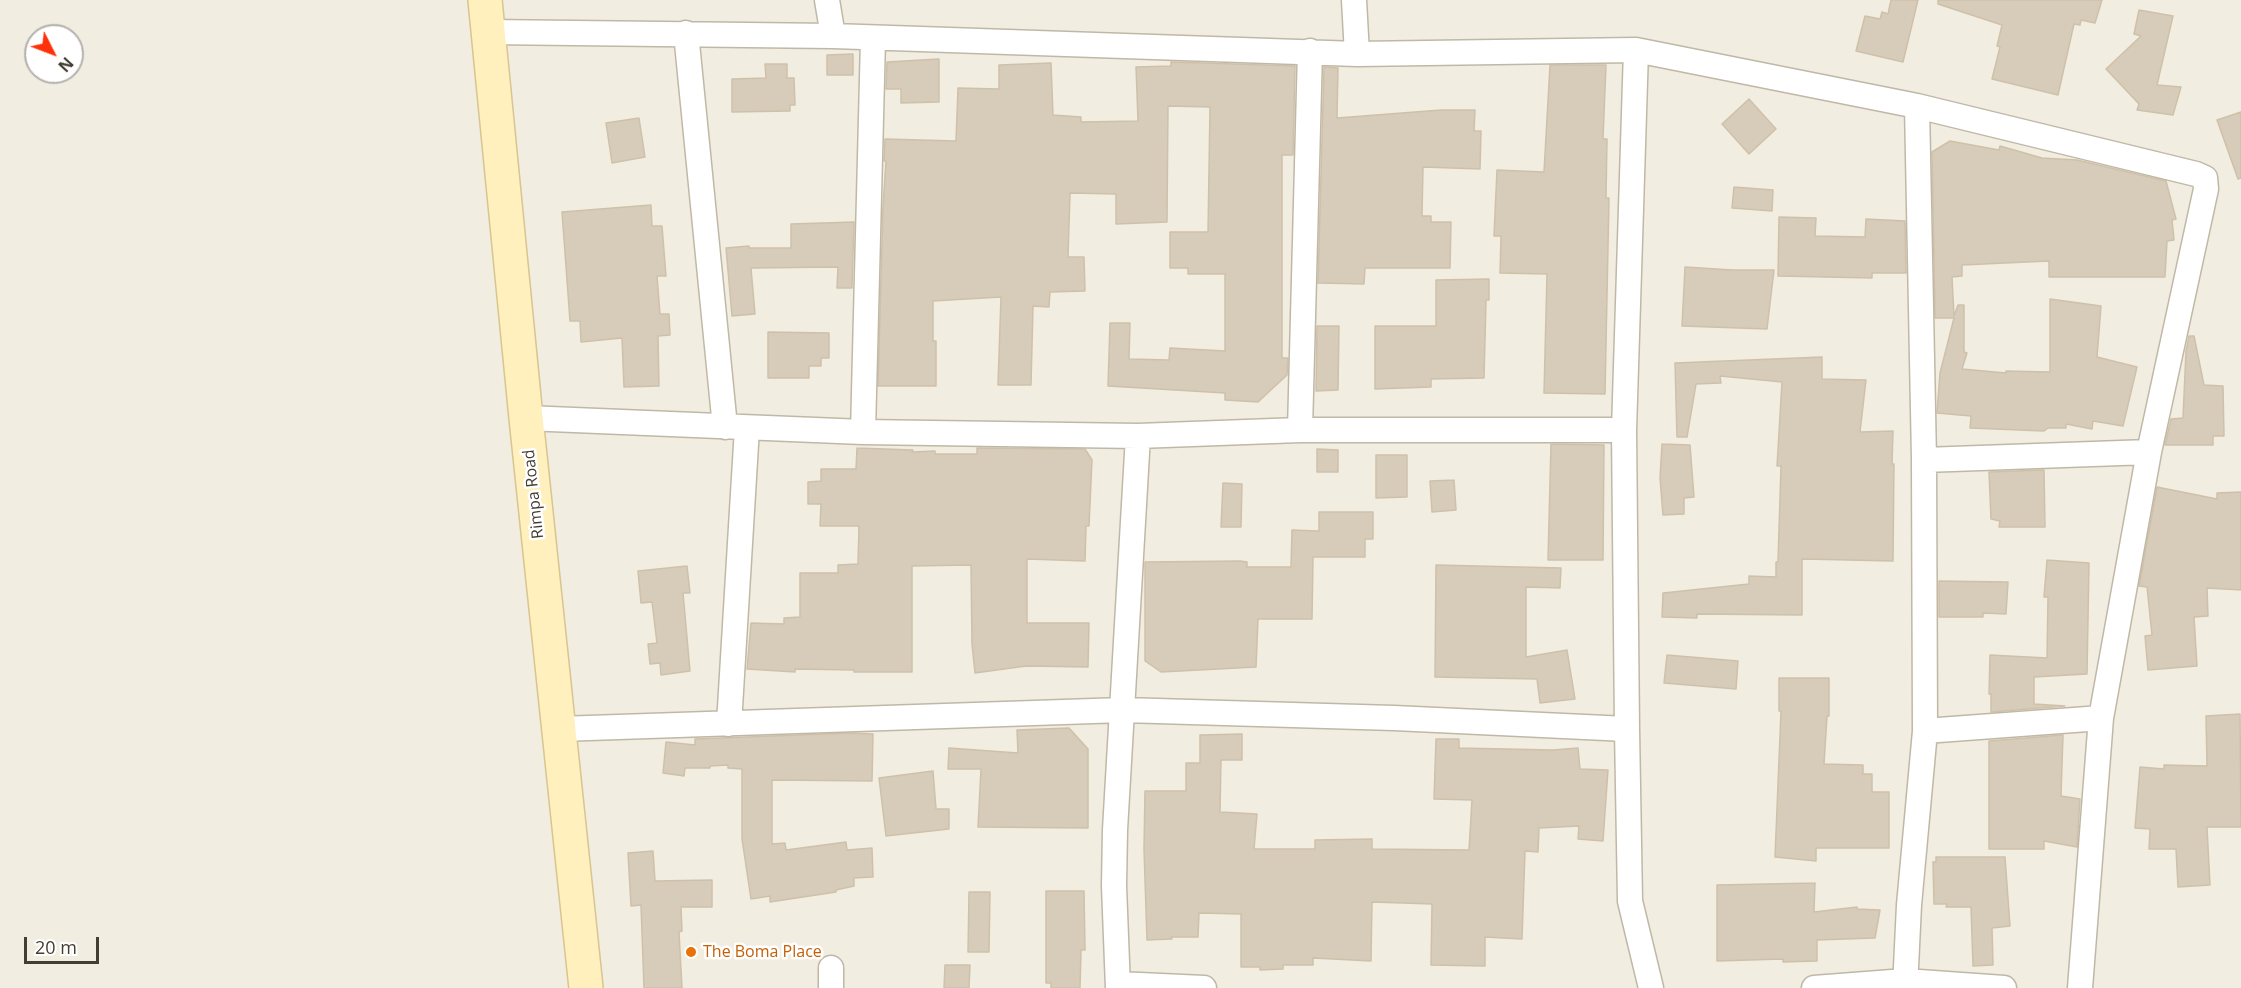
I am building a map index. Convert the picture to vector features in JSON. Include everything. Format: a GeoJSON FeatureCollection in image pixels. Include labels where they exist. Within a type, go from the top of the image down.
{"type":"FeatureCollection","features":[{"type":"Feature","properties":{"kind":"street","name":"Rimpa Road"},"geometry":{"type":"LineString","coordinates":[[485,0],[586,988]]}},
{"type":"Feature","properties":{"kind":"street"},"geometry":{"type":"LineString","coordinates":[[827,0],[833,36]]}},
{"type":"Feature","properties":{"kind":"street"},"geometry":{"type":"LineString","coordinates":[[1354,0],[1357,54]]}},
{"type":"Feature","properties":{"kind":"street"},"geometry":{"type":"LineString","coordinates":[[488,32],[833,36],[1357,54],[1636,50],[1917,106],[2205,178],[2206,189],[2149,452],[2101,718],[2080,988]]}},
{"type":"Feature","properties":{"kind":"street"},"geometry":{"type":"LineString","coordinates":[[686,33],[736,428],[729,724]]}},
{"type":"Feature","properties":{"kind":"street"},"geometry":{"type":"LineString","coordinates":[[863,432],[873,39]]}},
{"type":"Feature","properties":{"kind":"street"},"geometry":{"type":"LineString","coordinates":[[1636,50],[1624,430],[1627,729],[1630,901],[1651,988]]}},
{"type":"Feature","properties":{"kind":"street"},"geometry":{"type":"LineString","coordinates":[[1300,430],[1310,51]]}},
{"type":"Feature","properties":{"kind":"street"},"geometry":{"type":"LineString","coordinates":[[1905,985],[1909,905],[1925,731],[1924,460],[1917,106]]}},
{"type":"Feature","properties":{"kind":"street"},"geometry":{"type":"LineString","coordinates":[[526,418],[863,432],[1138,436],[1300,430],[1624,430]]}},
{"type":"Feature","properties":{"kind":"street"},"geometry":{"type":"LineString","coordinates":[[1138,436],[1115,830],[1114,886],[1118,986],[1204,988]]}},
{"type":"Feature","properties":{"kind":"street"},"geometry":{"type":"LineString","coordinates":[[1924,460],[2149,452]]}},
{"type":"Feature","properties":{"kind":"street"},"geometry":{"type":"LineString","coordinates":[[559,729],[1123,710],[1394,718],[1627,729]]}},
{"type":"Feature","properties":{"kind":"street"},"geometry":{"type":"LineString","coordinates":[[1925,731],[2101,718]]}},
{"type":"Feature","properties":{"kind":"street"},"geometry":{"type":"LineString","coordinates":[[1814,988],[1905,985],[2004,988]]}},
{"type":"Feature","properties":{"kind":"building"},"geometry":{"type":"Polygon","coordinates":[[[1891,0],[1918,0],[1903,62],[1856,51],[1865,16],[1880,19],[1882,12],[1888,14],[1891,0]]]}},
{"type":"Feature","properties":{"kind":"building"},"geometry":{"type":"Polygon","coordinates":[[[1938,0],[2102,0],[2095,23],[2081,20],[2080,25],[2074,24],[2058,95],[1992,79],[2000,47],[1997,46],[2002,25],[1938,4],[1938,0]]]}},
{"type":"Feature","properties":{"kind":"building"},"geometry":{"type":"Polygon","coordinates":[[[2139,10],[2173,16],[2157,85],[2181,87],[2173,115],[2137,110],[2139,104],[2106,69],[2141,36],[2134,34],[2139,10]]]}},
{"type":"Feature","properties":{"kind":"building"},"geometry":{"type":"Polygon","coordinates":[[[853,54],[853,75],[827,75],[827,55],[853,54]]]}},
{"type":"Feature","properties":{"kind":"building"},"geometry":{"type":"Polygon","coordinates":[[[939,59],[939,102],[901,103],[901,89],[886,89],[887,62],[939,59]]]}},
{"type":"Feature","properties":{"kind":"building"},"geometry":{"type":"Polygon","coordinates":[[[1171,62],[1295,66],[1293,155],[1282,155],[1282,358],[1288,358],[1287,375],[1258,402],[1225,400],[1225,393],[1108,386],[1110,323],[1130,323],[1129,359],[1169,360],[1170,348],[1225,351],[1225,274],[1188,274],[1188,268],[1170,268],[1170,232],[1208,232],[1210,107],[1168,106],[1167,222],[1116,224],[1116,194],[1070,193],[1068,257],[1084,257],[1085,291],[1050,292],[1049,307],[1033,306],[1031,385],[998,385],[1001,297],[933,301],[936,386],[878,386],[885,139],[956,141],[958,88],[999,89],[999,65],[1051,63],[1053,115],[1081,117],[1081,122],[1138,121],[1136,67],[1171,66],[1171,62]]]}},
{"type":"Feature","properties":{"kind":"building"},"geometry":{"type":"Polygon","coordinates":[[[765,64],[787,64],[787,78],[794,78],[795,105],[790,105],[790,111],[732,112],[732,79],[766,78],[765,64]]]}},
{"type":"Feature","properties":{"kind":"building"},"geometry":{"type":"Polygon","coordinates":[[[1550,65],[1606,65],[1603,139],[1607,139],[1606,198],[1609,198],[1605,394],[1544,393],[1547,274],[1500,273],[1501,236],[1494,236],[1497,170],[1544,172],[1550,65]]]}},
{"type":"Feature","properties":{"kind":"building"},"geometry":{"type":"Polygon","coordinates":[[[1324,67],[1338,68],[1337,118],[1441,110],[1475,110],[1474,131],[1481,131],[1480,169],[1423,167],[1422,216],[1431,216],[1431,222],[1451,222],[1450,268],[1365,268],[1364,284],[1318,283],[1324,67]]]}},
{"type":"Feature","properties":{"kind":"building"},"geometry":{"type":"Polygon","coordinates":[[[1749,99],[1776,129],[1749,154],[1722,124],[1749,99]]]}},
{"type":"Feature","properties":{"kind":"building"},"geometry":{"type":"Polygon","coordinates":[[[2241,112],[2241,178],[2238,179],[2217,120],[2241,112]]]}},
{"type":"Feature","properties":{"kind":"building"},"geometry":{"type":"Polygon","coordinates":[[[639,118],[645,157],[612,163],[606,123],[639,118]]]}},
{"type":"Feature","properties":{"kind":"building"},"geometry":{"type":"Polygon","coordinates":[[[1950,141],[1999,150],[2000,146],[2042,158],[2077,160],[2166,181],[2176,219],[2172,220],[2174,240],[2167,241],[2165,277],[2049,277],[2049,261],[1962,265],[1962,276],[1952,277],[1954,316],[1958,305],[1964,305],[1964,352],[1967,353],[1962,369],[2006,373],[2006,371],[2050,372],[2050,299],[2101,306],[2097,357],[2137,367],[2123,426],[2093,421],[2092,429],[2066,424],[2066,428],[2048,428],[2044,431],[1970,428],[1971,416],[1937,413],[1940,373],[1954,318],[1935,318],[1932,152],[1950,141]]]}},
{"type":"Feature","properties":{"kind":"building"},"geometry":{"type":"Polygon","coordinates":[[[1734,187],[1773,190],[1772,211],[1732,208],[1734,187]]]}},
{"type":"Feature","properties":{"kind":"building"},"geometry":{"type":"Polygon","coordinates":[[[651,205],[652,226],[662,226],[666,276],[657,276],[660,314],[669,314],[670,335],[658,336],[659,386],[624,387],[622,338],[581,342],[580,321],[570,321],[562,212],[651,205]]]}},
{"type":"Feature","properties":{"kind":"building"},"geometry":{"type":"Polygon","coordinates":[[[1779,217],[1816,218],[1815,236],[1865,237],[1866,219],[1905,221],[1906,273],[1872,273],[1872,278],[1778,276],[1779,217]]]}},
{"type":"Feature","properties":{"kind":"building"},"geometry":{"type":"Polygon","coordinates":[[[854,222],[852,288],[837,288],[838,267],[751,268],[755,314],[732,316],[726,248],[749,246],[749,248],[791,248],[791,224],[854,222]]]}},
{"type":"Feature","properties":{"kind":"building"},"geometry":{"type":"Polygon","coordinates":[[[1685,267],[1774,270],[1767,329],[1682,326],[1685,267]]]}},
{"type":"Feature","properties":{"kind":"building"},"geometry":{"type":"Polygon","coordinates":[[[1489,279],[1489,300],[1486,300],[1484,378],[1431,379],[1431,387],[1375,389],[1375,326],[1436,326],[1436,280],[1489,279]]]}},
{"type":"Feature","properties":{"kind":"building"},"geometry":{"type":"Polygon","coordinates":[[[1317,326],[1339,326],[1338,390],[1316,391],[1317,326]]]}},
{"type":"Feature","properties":{"kind":"building"},"geometry":{"type":"Polygon","coordinates":[[[768,332],[829,333],[829,358],[821,358],[821,366],[809,366],[809,378],[768,378],[768,332]]]}},
{"type":"Feature","properties":{"kind":"building"},"geometry":{"type":"Polygon","coordinates":[[[2189,336],[2194,336],[2204,385],[2223,386],[2224,436],[2213,436],[2213,445],[2165,445],[2171,419],[2183,418],[2186,351],[2189,336]]]}},
{"type":"Feature","properties":{"kind":"building"},"geometry":{"type":"Polygon","coordinates":[[[1822,357],[1822,379],[1866,380],[1860,432],[1893,431],[1893,561],[1802,559],[1802,615],[1697,614],[1697,618],[1662,617],[1663,593],[1749,584],[1749,576],[1776,577],[1776,562],[1778,562],[1781,466],[1777,466],[1782,382],[1720,376],[1721,383],[1696,384],[1687,437],[1677,437],[1675,363],[1822,357]]]}},
{"type":"Feature","properties":{"kind":"building"},"geometry":{"type":"Polygon","coordinates":[[[1551,444],[1604,445],[1603,560],[1548,560],[1551,444]]]}},
{"type":"Feature","properties":{"kind":"building"},"geometry":{"type":"Polygon","coordinates":[[[1662,444],[1690,445],[1694,497],[1684,498],[1684,514],[1663,515],[1660,478],[1662,444]]]}},
{"type":"Feature","properties":{"kind":"building"},"geometry":{"type":"Polygon","coordinates":[[[857,448],[913,450],[912,452],[935,451],[935,454],[977,454],[977,448],[1085,449],[1092,460],[1085,561],[1027,559],[1027,623],[1089,623],[1088,667],[1026,666],[975,673],[972,644],[971,565],[912,566],[912,672],[795,669],[795,672],[747,669],[751,623],[784,624],[784,618],[800,617],[800,573],[838,573],[838,565],[858,564],[859,526],[820,526],[821,504],[808,504],[808,482],[821,481],[821,469],[856,469],[857,448]]]}},
{"type":"Feature","properties":{"kind":"building"},"geometry":{"type":"Polygon","coordinates":[[[1317,449],[1338,450],[1338,472],[1317,472],[1317,449]]]}},
{"type":"Feature","properties":{"kind":"building"},"geometry":{"type":"Polygon","coordinates":[[[1376,455],[1407,455],[1407,497],[1376,498],[1376,455]]]}},
{"type":"Feature","properties":{"kind":"building"},"geometry":{"type":"Polygon","coordinates":[[[2044,470],[2045,527],[1999,527],[2000,521],[1991,519],[1989,472],[2044,470]]]}},
{"type":"Feature","properties":{"kind":"building"},"geometry":{"type":"Polygon","coordinates":[[[1454,480],[1456,510],[1432,512],[1430,481],[1454,480]]]}},
{"type":"Feature","properties":{"kind":"building"},"geometry":{"type":"Polygon","coordinates":[[[1223,483],[1242,484],[1241,527],[1221,527],[1223,483]]]}},
{"type":"Feature","properties":{"kind":"building"},"geometry":{"type":"Polygon","coordinates":[[[2157,487],[2217,499],[2217,493],[2241,492],[2241,590],[2207,588],[2208,616],[2194,617],[2197,666],[2148,670],[2145,636],[2152,635],[2147,587],[2139,586],[2157,487]]]}},
{"type":"Feature","properties":{"kind":"building"},"geometry":{"type":"Polygon","coordinates":[[[1319,512],[1373,512],[1373,539],[1365,539],[1365,557],[1313,557],[1312,619],[1258,619],[1256,667],[1161,672],[1145,661],[1145,562],[1240,561],[1247,562],[1247,567],[1291,567],[1292,530],[1319,531],[1319,512]]]}},
{"type":"Feature","properties":{"kind":"building"},"geometry":{"type":"Polygon","coordinates":[[[2047,560],[2089,563],[2087,674],[2034,677],[2034,704],[2065,706],[1991,712],[1990,655],[2047,658],[2048,597],[2044,597],[2047,560]]]}},
{"type":"Feature","properties":{"kind":"building"},"geometry":{"type":"Polygon","coordinates":[[[1436,565],[1561,568],[1560,588],[1526,587],[1526,657],[1567,650],[1575,699],[1540,703],[1537,679],[1435,677],[1436,565]]]}},
{"type":"Feature","properties":{"kind":"building"},"geometry":{"type":"Polygon","coordinates":[[[687,566],[690,593],[683,593],[690,671],[661,675],[660,663],[650,664],[648,644],[657,643],[652,602],[641,603],[638,571],[687,566]]]}},
{"type":"Feature","properties":{"kind":"building"},"geometry":{"type":"Polygon","coordinates":[[[1939,581],[2008,582],[2006,614],[1983,613],[1983,617],[1939,617],[1939,581]]]}},
{"type":"Feature","properties":{"kind":"building"},"geometry":{"type":"Polygon","coordinates":[[[1667,655],[1738,661],[1736,689],[1664,683],[1667,655]]]}},
{"type":"Feature","properties":{"kind":"building"},"geometry":{"type":"Polygon","coordinates":[[[1779,678],[1829,678],[1829,716],[1827,716],[1824,764],[1863,765],[1863,774],[1872,774],[1872,792],[1889,792],[1889,848],[1816,848],[1816,861],[1775,857],[1781,711],[1779,711],[1779,678]]]}},
{"type":"Feature","properties":{"kind":"building"},"geometry":{"type":"Polygon","coordinates":[[[2240,714],[2241,827],[2207,827],[2210,885],[2178,887],[2176,849],[2149,849],[2150,829],[2135,828],[2140,767],[2164,769],[2164,765],[2207,766],[2206,716],[2240,714]]]}},
{"type":"Feature","properties":{"kind":"building"},"geometry":{"type":"Polygon","coordinates":[[[1069,728],[1088,749],[1088,828],[978,827],[981,769],[948,769],[949,748],[1018,753],[1017,730],[1069,728]]]}},
{"type":"Feature","properties":{"kind":"building"},"geometry":{"type":"Polygon","coordinates":[[[873,734],[872,781],[772,780],[772,844],[785,843],[786,850],[846,842],[847,850],[872,848],[873,877],[854,878],[854,886],[836,890],[836,892],[770,902],[770,896],[751,899],[742,839],[742,769],[728,768],[728,765],[685,768],[684,776],[663,773],[666,742],[695,745],[695,739],[873,734]]]}},
{"type":"Feature","properties":{"kind":"building"},"geometry":{"type":"Polygon","coordinates":[[[1242,734],[1242,760],[1221,760],[1220,812],[1257,814],[1254,849],[1315,849],[1315,840],[1372,839],[1372,849],[1469,850],[1472,800],[1434,799],[1436,739],[1459,739],[1459,748],[1553,750],[1578,748],[1580,769],[1608,770],[1603,841],[1578,839],[1579,826],[1539,828],[1538,852],[1525,851],[1522,939],[1485,937],[1485,966],[1431,965],[1432,904],[1372,902],[1371,961],[1313,958],[1313,965],[1283,965],[1283,969],[1260,970],[1260,967],[1241,967],[1241,914],[1199,913],[1198,937],[1147,940],[1145,791],[1186,791],[1186,763],[1200,763],[1200,735],[1242,734]]]}},
{"type":"Feature","properties":{"kind":"building"},"geometry":{"type":"Polygon","coordinates":[[[2063,735],[2061,796],[2080,799],[2077,847],[2044,841],[2044,849],[1989,849],[1989,741],[2063,735]]]}},
{"type":"Feature","properties":{"kind":"building"},"geometry":{"type":"Polygon","coordinates":[[[933,771],[936,809],[949,809],[949,829],[886,836],[879,778],[933,771]]]}},
{"type":"Feature","properties":{"kind":"building"},"geometry":{"type":"Polygon","coordinates":[[[653,851],[655,881],[712,880],[712,907],[681,907],[682,931],[679,932],[682,988],[644,988],[641,905],[631,906],[628,853],[653,851]]]}},
{"type":"Feature","properties":{"kind":"building"},"geometry":{"type":"Polygon","coordinates":[[[1936,857],[2005,857],[2010,926],[1992,928],[1993,965],[1973,966],[1971,907],[1946,907],[1947,904],[1934,904],[1933,862],[1936,862],[1936,857]]]}},
{"type":"Feature","properties":{"kind":"building"},"geometry":{"type":"Polygon","coordinates":[[[1815,883],[1814,912],[1857,907],[1857,909],[1880,910],[1875,938],[1817,940],[1817,961],[1783,962],[1783,959],[1717,961],[1717,885],[1815,883]]]}},
{"type":"Feature","properties":{"kind":"building"},"geometry":{"type":"Polygon","coordinates":[[[1046,891],[1084,891],[1085,950],[1081,950],[1080,988],[1051,988],[1051,983],[1046,983],[1046,891]]]}},
{"type":"Feature","properties":{"kind":"building"},"geometry":{"type":"Polygon","coordinates":[[[969,892],[990,892],[989,952],[968,952],[969,892]]]}},
{"type":"Feature","properties":{"kind":"building"},"geometry":{"type":"Polygon","coordinates":[[[945,965],[970,965],[969,988],[944,988],[945,965]]]}},
{"type":"Feature","properties":{"kind":"place","name":"The Boma Place"},"geometry":{"type":"Point","coordinates":[691,952]}}]}
